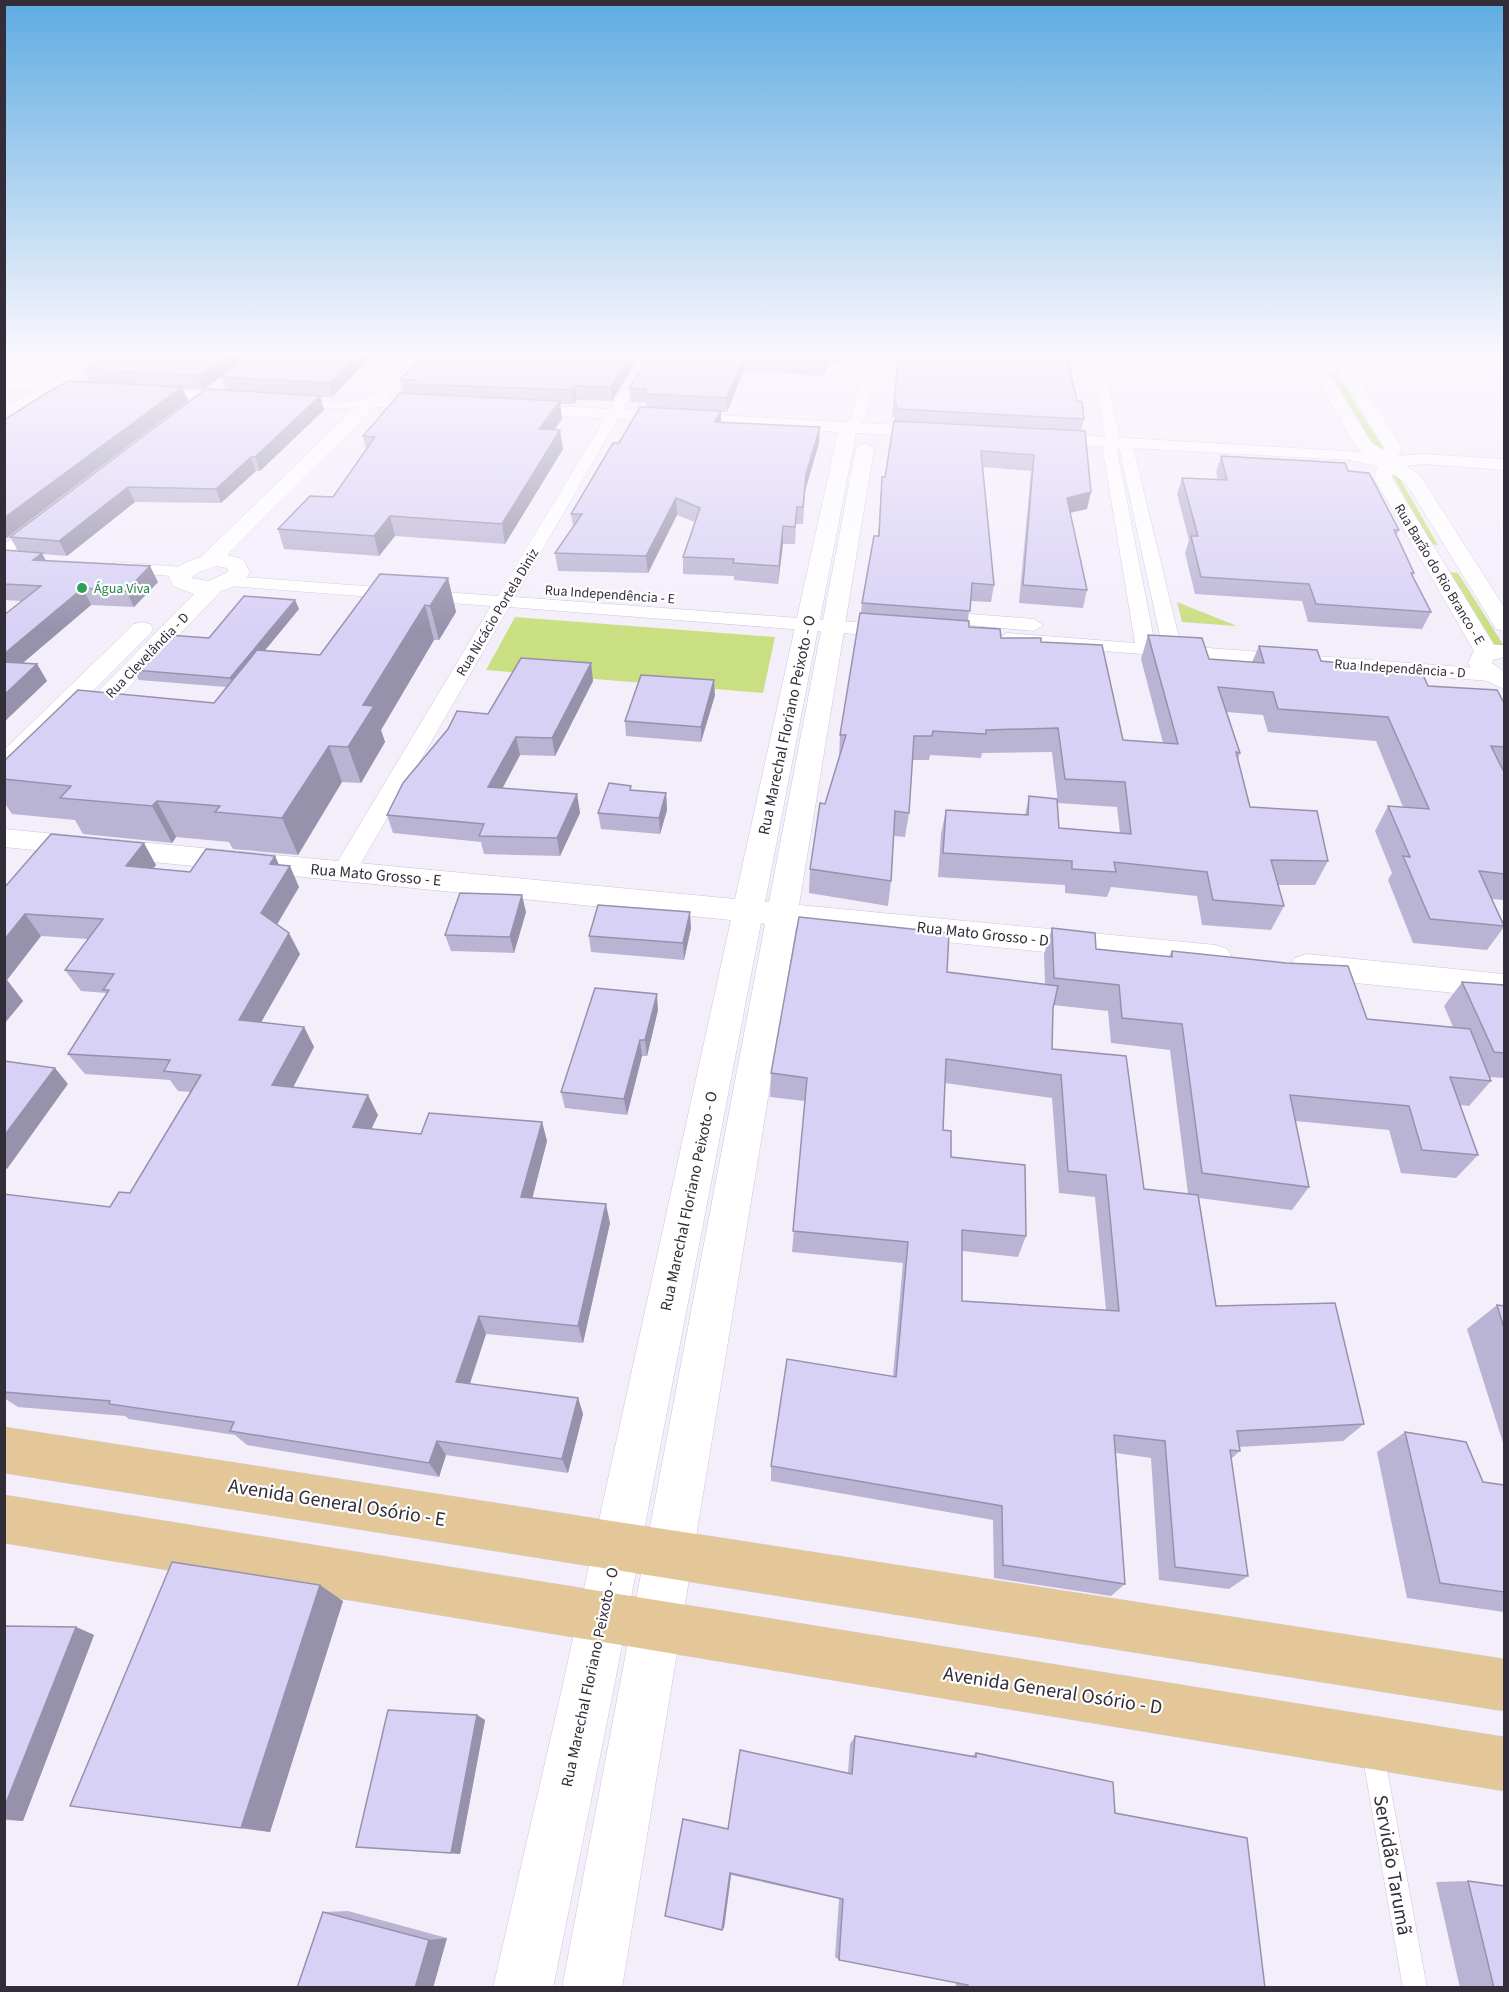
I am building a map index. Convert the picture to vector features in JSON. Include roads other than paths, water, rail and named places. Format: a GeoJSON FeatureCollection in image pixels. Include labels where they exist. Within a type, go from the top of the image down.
{"type":"FeatureCollection","features":[{"type":"Feature","properties":{"kind":"main road","name":"Avenida General Osório - E"},"geometry":{"type":"LineString","coordinates":[[4,1450],[669,1554]]}},
{"type":"Feature","properties":{"kind":"main road"},"geometry":{"type":"LineString","coordinates":[[4,1519],[602,1616]]}},
{"type":"Feature","properties":{"kind":"main road"},"geometry":{"type":"LineString","coordinates":[[669,1554],[1504,1685]]}},
{"type":"Feature","properties":{"kind":"main road","name":"Avenida General Osório - D"},"geometry":{"type":"LineString","coordinates":[[602,1616],[1504,1764]]}},
{"type":"Feature","properties":{"kind":"street","name":"Rua Clevelândia - D"},"geometry":{"type":"LineString","coordinates":[[209,561],[330,446]]}},
{"type":"Feature","properties":{"kind":"street","name":"Rua Clevelândia - D"},"geometry":{"type":"LineString","coordinates":[[62,742],[230,574],[338,446]]}},
{"type":"Feature","properties":{"kind":"street","name":"Rua Nicácio Portela Diniz"},"geometry":{"type":"LineString","coordinates":[[344,871],[595,446]]}},
{"type":"Feature","properties":{"kind":"street","name":"Rua Marechal Floriano Peixoto - O"},"geometry":{"type":"LineString","coordinates":[[592,1988],[783,913],[822,617],[854,446]]}},
{"type":"Feature","properties":{"kind":"street"},"geometry":{"type":"LineString","coordinates":[[1117,446],[1125,533],[1144,641]]}},
{"type":"Feature","properties":{"kind":"street"},"geometry":{"type":"LineString","coordinates":[[1117,446],[1147,535],[1171,643]]}},
{"type":"Feature","properties":{"kind":"street"},"geometry":{"type":"LineString","coordinates":[[1130,446],[1354,465],[1424,459],[1504,464]]}},
{"type":"Feature","properties":{"kind":"street","name":"Rua Barão do Rio Branco - E"},"geometry":{"type":"LineString","coordinates":[[1365,446],[1413,479],[1504,624]]}},
{"type":"Feature","properties":{"kind":"street","name":"Rua Barão do Rio Branco - E"},"geometry":{"type":"LineString","coordinates":[[1392,446],[1383,478],[1493,663]]}},
{"type":"Feature","properties":{"kind":"street"},"geometry":{"type":"LineString","coordinates":[[1387,462],[1430,469],[1504,473]]}},
{"type":"Feature","properties":{"kind":"street"},"geometry":{"type":"LineString","coordinates":[[4,552],[60,509]]}},
{"type":"Feature","properties":{"kind":"street"},"geometry":{"type":"LineString","coordinates":[[1125,533],[1147,535]]}},
{"type":"Feature","properties":{"kind":"street"},"geometry":{"type":"LineString","coordinates":[[4,559],[27,561]]}},
{"type":"Feature","properties":{"kind":"street"},"geometry":{"type":"LineString","coordinates":[[1430,559],[1465,561]]}},
{"type":"Feature","properties":{"kind":"street"},"geometry":{"type":"LineString","coordinates":[[184,579],[191,567],[209,561],[230,574]]}},
{"type":"Feature","properties":{"kind":"street"},"geometry":{"type":"LineString","coordinates":[[94,566],[184,579],[198,588],[230,574]]}},
{"type":"Feature","properties":{"kind":"street","name":"Rua Independência - E"},"geometry":{"type":"LineString","coordinates":[[230,574],[822,617]]}},
{"type":"Feature","properties":{"kind":"street","name":"Rua Clevelândia - D"},"geometry":{"type":"LineString","coordinates":[[4,765],[107,663],[184,579]]}},
{"type":"Feature","properties":{"kind":"street","name":"Rua Independência - D"},"geometry":{"type":"LineString","coordinates":[[822,617],[912,616],[1035,633]]}},
{"type":"Feature","properties":{"kind":"street","name":"Rua Marechal Floriano Peixoto - O"},"geometry":{"type":"LineString","coordinates":[[523,1988],[748,910],[822,617]]}},
{"type":"Feature","properties":{"kind":"street","name":"Rua Independência - D"},"geometry":{"type":"LineString","coordinates":[[822,617],[1171,643],[1493,663]]}},
{"type":"Feature","properties":{"kind":"street"},"geometry":{"type":"LineString","coordinates":[[107,663],[136,666]]}},
{"type":"Feature","properties":{"kind":"street","name":"Rua Mato Grosso - E"},"geometry":{"type":"LineString","coordinates":[[4,838],[748,910]]}},
{"type":"Feature","properties":{"kind":"street","name":"Rua Mato Grosso - D"},"geometry":{"type":"LineString","coordinates":[[748,910],[1244,960]]}},
{"type":"Feature","properties":{"kind":"street"},"geometry":{"type":"LineString","coordinates":[[1280,963],[1504,986]]}},
{"type":"Feature","properties":{"kind":"street"},"geometry":{"type":"LineString","coordinates":[[696,1160],[738,1165]]}},
{"type":"Feature","properties":{"kind":"lane","name":"Servidão Tarumã"},"geometry":{"type":"LineString","coordinates":[[1371,1742],[1415,1988]]}},
{"type":"Feature","properties":{"kind":"place","name":"Água Viva"},"geometry":{"type":"Point","coordinates":[82,588]}}]}
